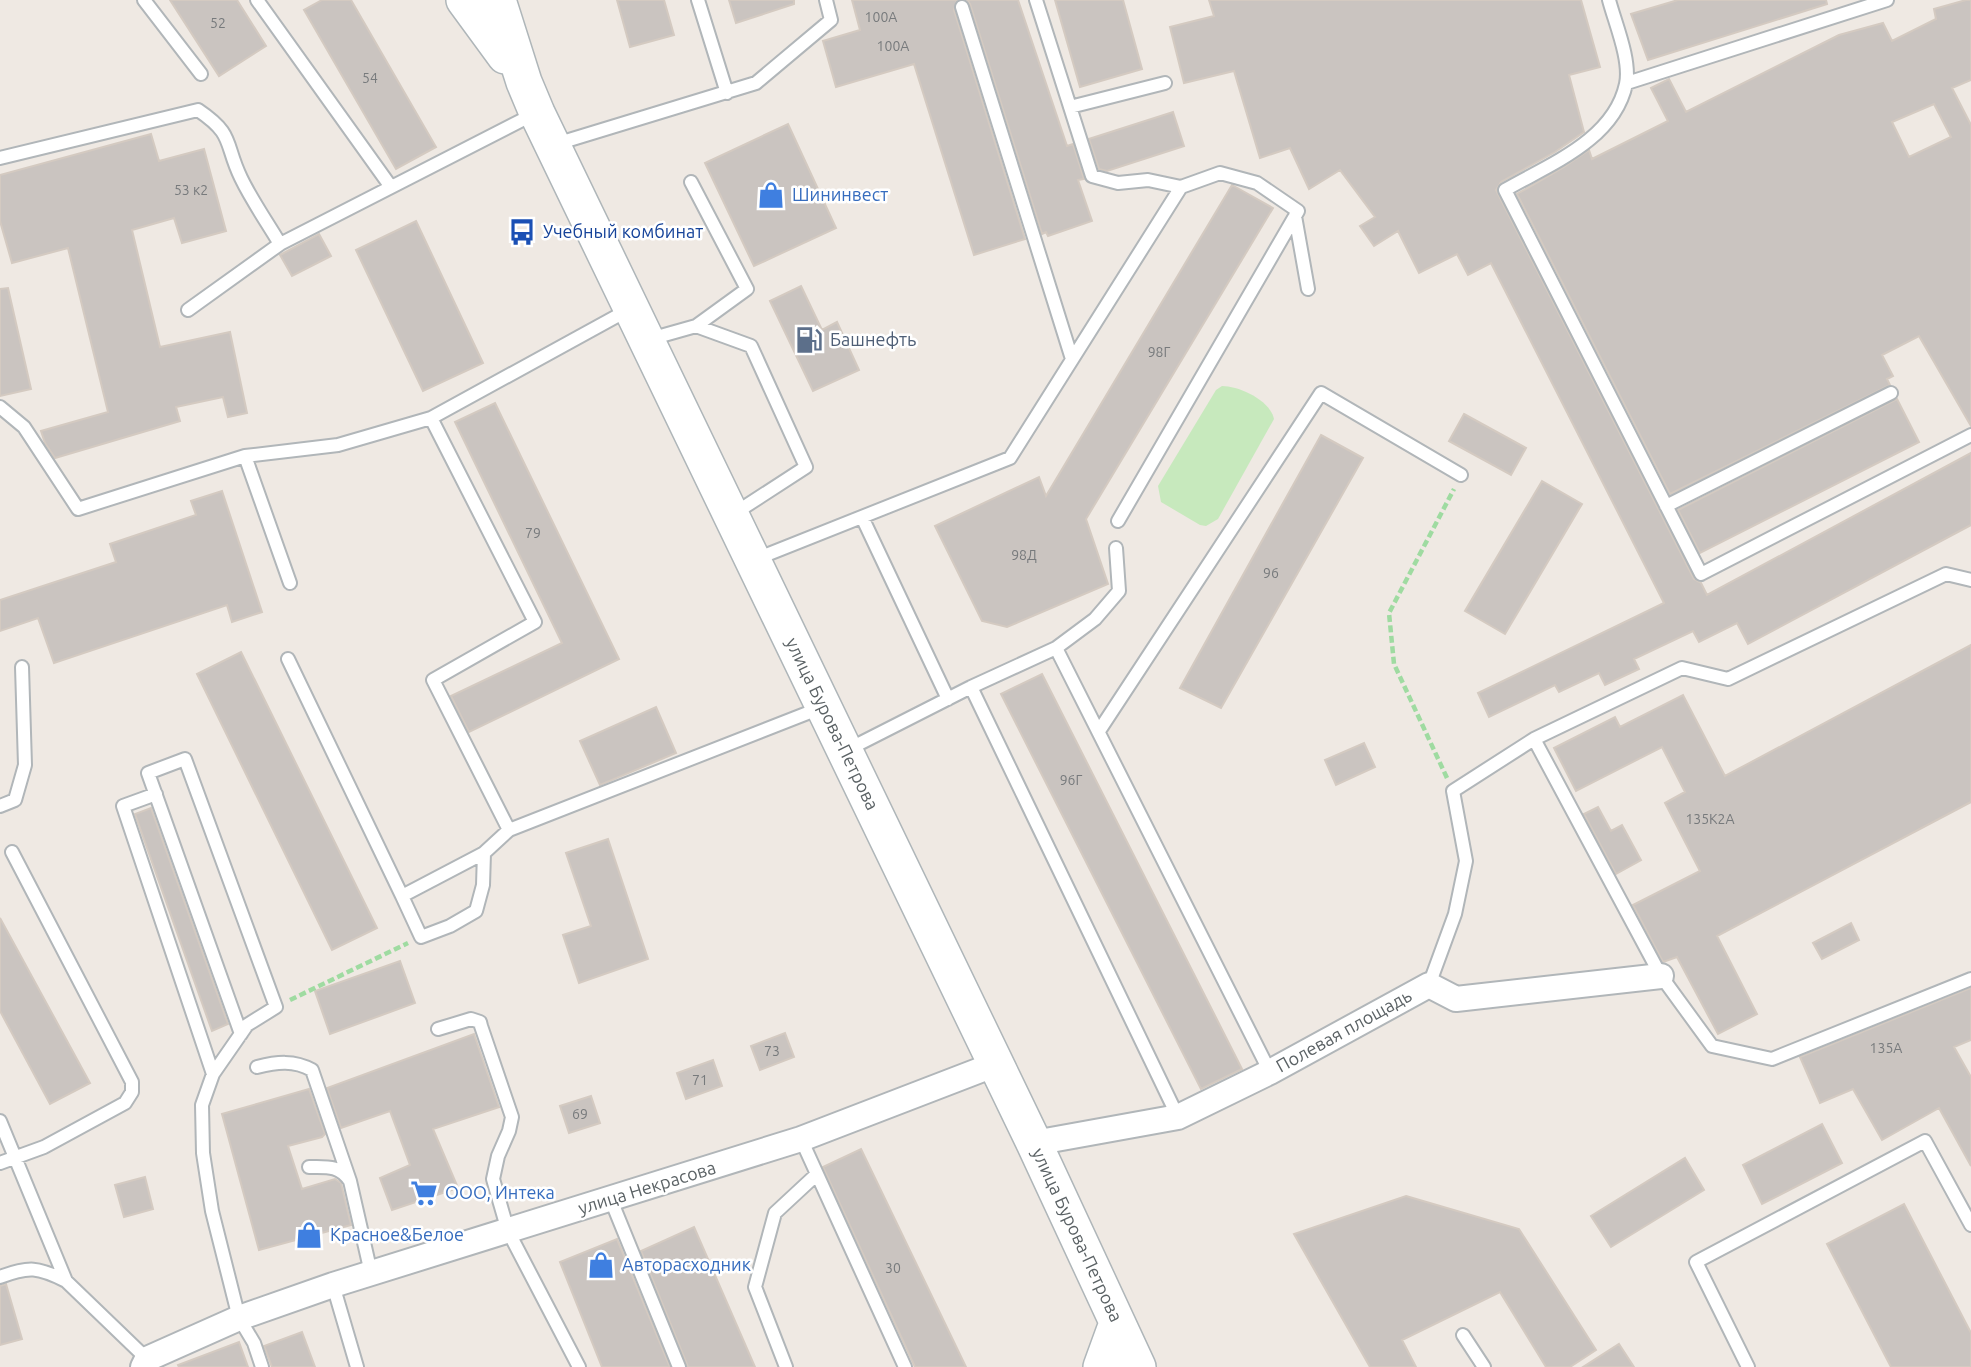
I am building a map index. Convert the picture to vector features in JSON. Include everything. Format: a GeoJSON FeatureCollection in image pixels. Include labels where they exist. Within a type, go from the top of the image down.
{"type":"FeatureCollection","features":[{"type":"Feature","properties":{"kind":"main road","name":"улица Бурова-Петрова"},"geometry":{"type":"LineString","coordinates":[[464,0],[530,97]]}},
{"type":"Feature","properties":{"kind":"main road","name":"улица Бурова-Петрова"},"geometry":{"type":"LineString","coordinates":[[498,0],[530,97],[552,145],[1034,1143],[1139,1367]]}},
{"type":"Feature","properties":{"kind":"main road"},"geometry":{"type":"LineString","coordinates":[[1101,1367],[1117,1324]]}},
{"type":"Feature","properties":{"kind":"street","name":"Полевая площадь"},"geometry":{"type":"LineString","coordinates":[[1034,1143],[1178,1117],[1270,1072],[1429,985],[1456,999],[1661,976]]}},
{"type":"Feature","properties":{"kind":"street","name":"улица Некрасова"},"geometry":{"type":"LineString","coordinates":[[145,1363],[239,1318],[371,1273],[801,1139],[996,1064]]}},
{"type":"Feature","properties":{"kind":"lane"},"geometry":{"type":"LineString","coordinates":[[144,0],[201,74]]}},
{"type":"Feature","properties":{"kind":"lane"},"geometry":{"type":"LineString","coordinates":[[257,0],[391,187]]}},
{"type":"Feature","properties":{"kind":"lane"},"geometry":{"type":"LineString","coordinates":[[698,0],[727,93]]}},
{"type":"Feature","properties":{"kind":"lane"},"geometry":{"type":"LineString","coordinates":[[552,145],[756,83],[831,20],[826,0]]}},
{"type":"Feature","properties":{"kind":"lane"},"geometry":{"type":"LineString","coordinates":[[1036,0],[1092,176],[1118,183],[1148,180],[1181,187],[1220,173],[1257,183],[1297,211],[1118,522]]}},
{"type":"Feature","properties":{"kind":"lane"},"geometry":{"type":"LineString","coordinates":[[1609,0],[1625,55],[1627,83],[1614,113],[1588,142],[1505,190],[1701,575],[1971,435]]}},
{"type":"Feature","properties":{"kind":"lane"},"geometry":{"type":"LineString","coordinates":[[1627,83],[1887,0]]}},
{"type":"Feature","properties":{"kind":"lane"},"geometry":{"type":"LineString","coordinates":[[962,7],[1072,359]]}},
{"type":"Feature","properties":{"kind":"lane"},"geometry":{"type":"LineString","coordinates":[[1070,107],[1165,83]]}},
{"type":"Feature","properties":{"kind":"lane"},"geometry":{"type":"LineString","coordinates":[[188,310],[280,244],[391,187],[530,97]]}},
{"type":"Feature","properties":{"kind":"lane"},"geometry":{"type":"LineString","coordinates":[[0,158],[198,110],[216,122],[229,140],[240,176],[280,244]]}},
{"type":"Feature","properties":{"kind":"lane"},"geometry":{"type":"LineString","coordinates":[[646,340],[696,326],[747,289],[691,182]]}},
{"type":"Feature","properties":{"kind":"lane"},"geometry":{"type":"LineString","coordinates":[[753,561],[1010,458],[1181,187]]}},
{"type":"Feature","properties":{"kind":"lane"},"geometry":{"type":"LineString","coordinates":[[1295,216],[1308,289]]}},
{"type":"Feature","properties":{"kind":"lane"},"geometry":{"type":"LineString","coordinates":[[0,407],[24,427],[78,509],[245,456],[338,445],[431,418],[631,309]]}},
{"type":"Feature","properties":{"kind":"lane"},"geometry":{"type":"LineString","coordinates":[[696,326],[751,346],[806,467],[731,516]]}},
{"type":"Feature","properties":{"kind":"lane"},"geometry":{"type":"LineString","coordinates":[[1099,731],[1321,393],[1461,475]]}},
{"type":"Feature","properties":{"kind":"lane"},"geometry":{"type":"LineString","coordinates":[[1666,506],[1891,393]]}},
{"type":"Feature","properties":{"kind":"lane"},"geometry":{"type":"LineString","coordinates":[[431,418],[535,622],[433,680],[509,831]]}},
{"type":"Feature","properties":{"kind":"lane"},"geometry":{"type":"LineString","coordinates":[[245,456],[289,583]]}},
{"type":"Feature","properties":{"kind":"lane"},"geometry":{"type":"LineString","coordinates":[[862,517],[948,699]]}},
{"type":"Feature","properties":{"kind":"lane"},"geometry":{"type":"LineString","coordinates":[[845,751],[971,687],[1056,648],[1095,619],[1119,591],[1116,548]]}},
{"type":"Feature","properties":{"kind":"lane"},"geometry":{"type":"LineString","coordinates":[[1429,985],[1455,914],[1466,861],[1453,791],[1534,739],[1682,668],[1728,679],[1946,574],[1971,580]]}},
{"type":"Feature","properties":{"kind":"lane"},"geometry":{"type":"LineString","coordinates":[[1056,648],[1270,1072]]}},
{"type":"Feature","properties":{"kind":"lane"},"geometry":{"type":"LineString","coordinates":[[288,659],[421,937],[450,926],[476,911],[483,885],[484,853]]}},
{"type":"Feature","properties":{"kind":"lane"},"geometry":{"type":"LineString","coordinates":[[0,806],[15,800],[25,765],[22,667]]}},
{"type":"Feature","properties":{"kind":"lane"},"geometry":{"type":"LineString","coordinates":[[971,687],[1178,1117]]}},
{"type":"Feature","properties":{"kind":"lane"},"geometry":{"type":"LineString","coordinates":[[402,896],[484,853],[509,831],[824,707]]}},
{"type":"Feature","properties":{"kind":"lane"},"geometry":{"type":"LineString","coordinates":[[1534,739],[1661,976],[1712,1046],[1772,1059],[1971,979]]}},
{"type":"Feature","properties":{"kind":"lane"},"geometry":{"type":"LineString","coordinates":[[241,1034],[148,773],[185,760],[276,1007],[247,1026],[213,1074],[202,1105],[203,1153],[212,1211],[239,1318],[254,1343],[262,1367]]}},
{"type":"Feature","properties":{"kind":"lane"},"geometry":{"type":"LineString","coordinates":[[156,794],[123,806],[213,1074]]}},
{"type":"Feature","properties":{"kind":"lane"},"geometry":{"type":"LineString","coordinates":[[0,1163],[44,1147],[125,1103],[132,1092],[132,1082],[12,852]]}},
{"type":"Feature","properties":{"kind":"lane"},"geometry":{"type":"LineString","coordinates":[[438,1029],[471,1019],[480,1022],[512,1117],[493,1179],[508,1231],[579,1367]]}},
{"type":"Feature","properties":{"kind":"lane"},"geometry":{"type":"LineString","coordinates":[[257,1067],[299,1062],[312,1070],[350,1181],[371,1273]]}},
{"type":"Feature","properties":{"kind":"lane"},"geometry":{"type":"LineString","coordinates":[[0,1122],[66,1281]]}},
{"type":"Feature","properties":{"kind":"lane"},"geometry":{"type":"LineString","coordinates":[[801,1139],[905,1367]]}},
{"type":"Feature","properties":{"kind":"lane"},"geometry":{"type":"LineString","coordinates":[[1748,1367],[1696,1262],[1924,1141],[1971,1225]]}},
{"type":"Feature","properties":{"kind":"lane"},"geometry":{"type":"LineString","coordinates":[[309,1167],[334,1167],[345,1173],[350,1181]]}},
{"type":"Feature","properties":{"kind":"lane"},"geometry":{"type":"LineString","coordinates":[[786,1367],[755,1287],[775,1213],[817,1174]]}},
{"type":"Feature","properties":{"kind":"lane"},"geometry":{"type":"LineString","coordinates":[[611,1200],[679,1367]]}},
{"type":"Feature","properties":{"kind":"lane"},"geometry":{"type":"LineString","coordinates":[[0,1277],[23,1268],[47,1271],[66,1281],[145,1363]]}},
{"type":"Feature","properties":{"kind":"lane"},"geometry":{"type":"LineString","coordinates":[[334,1285],[356,1367]]}},
{"type":"Feature","properties":{"kind":"lane"},"geometry":{"type":"LineString","coordinates":[[1463,1335],[1484,1367]]}},
{"type":"Feature","properties":{"kind":"path"},"geometry":{"type":"LineString","coordinates":[[1453,791],[1394,664],[1389,613],[1461,475]]}},
{"type":"Feature","properties":{"kind":"path"},"geometry":{"type":"LineString","coordinates":[[276,1007],[421,937]]}},
{"type":"Feature","properties":{"kind":"green space"},"geometry":{"type":"Polygon","coordinates":[[[1222,386],[1237,388],[1253,395],[1267,406],[1274,419],[1218,519],[1206,526],[1161,502],[1158,486],[1216,390],[1222,386]]]}},
{"type":"Feature","properties":{"kind":"building"},"geometry":{"type":"Polygon","coordinates":[[[170,0],[237,0],[266,46],[219,76],[170,0]]]}},
{"type":"Feature","properties":{"kind":"building"},"geometry":{"type":"Polygon","coordinates":[[[322,0],[351,0],[436,147],[396,169],[304,10],[322,0]]]}},
{"type":"Feature","properties":{"kind":"building"},"geometry":{"type":"Polygon","coordinates":[[[617,0],[664,0],[674,35],[630,47],[617,0]]]}},
{"type":"Feature","properties":{"kind":"building"},"geometry":{"type":"Polygon","coordinates":[[[729,0],[794,0],[794,4],[736,23],[729,0]]]}},
{"type":"Feature","properties":{"kind":"building"},"geometry":{"type":"Polygon","coordinates":[[[852,0],[957,0],[954,10],[1025,239],[974,255],[914,64],[836,87],[823,41],[860,30],[852,0]]]}},
{"type":"Feature","properties":{"kind":"building"},"geometry":{"type":"Polygon","coordinates":[[[967,0],[1018,0],[1067,146],[1073,144],[1084,179],[1078,180],[1092,221],[1048,236],[1046,232],[1042,234],[967,0]]]}},
{"type":"Feature","properties":{"kind":"building"},"geometry":{"type":"Polygon","coordinates":[[[1055,0],[1123,0],[1142,69],[1080,87],[1055,0]]]}},
{"type":"Feature","properties":{"kind":"building"},"geometry":{"type":"Polygon","coordinates":[[[1209,0],[1581,0],[1600,67],[1569,75],[1584,132],[1555,152],[1501,182],[1496,190],[1694,579],[1701,583],[1707,595],[1971,453],[1971,525],[1748,644],[1737,623],[1699,642],[1693,631],[1634,659],[1639,669],[1605,685],[1599,673],[1559,692],[1555,685],[1489,717],[1478,693],[1664,603],[1491,263],[1468,275],[1457,254],[1419,273],[1398,231],[1374,246],[1360,226],[1375,217],[1340,170],[1309,189],[1290,148],[1260,158],[1234,71],[1184,83],[1170,27],[1214,16],[1209,0]]]}},
{"type":"Feature","properties":{"kind":"building"},"geometry":{"type":"Polygon","coordinates":[[[1678,0],[1826,0],[1827,4],[1648,60],[1631,14],[1678,0]]]}},
{"type":"Feature","properties":{"kind":"building"},"geometry":{"type":"Polygon","coordinates":[[[1971,0],[1971,80],[1952,88],[1971,125],[1971,426],[1919,336],[1882,355],[1893,376],[1887,379],[1890,385],[1670,494],[1517,194],[1589,150],[1592,159],[1668,121],[1651,88],[1669,79],[1686,112],[1839,35],[1883,23],[1892,41],[1936,19],[1934,9],[1971,0]],[[1934,104],[1892,122],[1909,157],[1951,137],[1934,104]]]}},
{"type":"Feature","properties":{"kind":"building"},"geometry":{"type":"Polygon","coordinates":[[[1173,112],[1184,146],[1107,171],[1099,169],[1089,139],[1173,112]]]}},
{"type":"Feature","properties":{"kind":"building"},"geometry":{"type":"Polygon","coordinates":[[[788,124],[836,228],[754,266],[705,163],[788,124]]]}},
{"type":"Feature","properties":{"kind":"building"},"geometry":{"type":"Polygon","coordinates":[[[151,134],[159,161],[204,149],[226,231],[182,243],[174,218],[132,230],[160,347],[230,332],[247,413],[228,417],[223,397],[176,407],[180,421],[55,458],[41,431],[108,412],[68,248],[12,263],[0,221],[0,175],[151,134]]]}},
{"type":"Feature","properties":{"kind":"building"},"geometry":{"type":"Polygon","coordinates":[[[1232,185],[1273,208],[1086,519],[1108,584],[1007,627],[982,621],[935,526],[1039,477],[1046,496],[1232,185]]]}},
{"type":"Feature","properties":{"kind":"building"},"geometry":{"type":"Polygon","coordinates":[[[416,221],[483,363],[423,391],[356,250],[416,221]]]}},
{"type":"Feature","properties":{"kind":"building"},"geometry":{"type":"Polygon","coordinates":[[[319,234],[331,256],[292,276],[280,255],[319,234]]]}},
{"type":"Feature","properties":{"kind":"building"},"geometry":{"type":"Polygon","coordinates":[[[801,286],[822,330],[837,322],[859,370],[813,391],[770,301],[801,286]]]}},
{"type":"Feature","properties":{"kind":"building"},"geometry":{"type":"Polygon","coordinates":[[[8,288],[31,389],[0,396],[0,289],[8,288]]]}},
{"type":"Feature","properties":{"kind":"building"},"geometry":{"type":"Polygon","coordinates":[[[1897,399],[1919,442],[1700,553],[1678,510],[1897,399]]]}},
{"type":"Feature","properties":{"kind":"building"},"geometry":{"type":"Polygon","coordinates":[[[495,403],[619,659],[469,732],[451,696],[562,643],[455,422],[495,403]]]}},
{"type":"Feature","properties":{"kind":"building"},"geometry":{"type":"Polygon","coordinates":[[[1464,414],[1526,448],[1511,475],[1449,441],[1464,414]]]}},
{"type":"Feature","properties":{"kind":"building"},"geometry":{"type":"Polygon","coordinates":[[[1321,435],[1363,458],[1221,708],[1180,688],[1321,435]]]}},
{"type":"Feature","properties":{"kind":"building"},"geometry":{"type":"Polygon","coordinates":[[[1542,481],[1582,504],[1505,634],[1465,611],[1542,481]]]}},
{"type":"Feature","properties":{"kind":"building"},"geometry":{"type":"Polygon","coordinates":[[[222,491],[262,612],[232,622],[227,605],[54,663],[38,618],[0,631],[0,600],[116,562],[110,544],[196,515],[191,501],[222,491]]]}},
{"type":"Feature","properties":{"kind":"building"},"geometry":{"type":"Polygon","coordinates":[[[1971,645],[1971,802],[1717,936],[1757,1014],[1718,1034],[1677,957],[1663,962],[1633,905],[1700,871],[1665,803],[1685,792],[1662,747],[1576,791],[1554,748],[1615,717],[1620,727],[1683,695],[1725,776],[1971,645]]]}},
{"type":"Feature","properties":{"kind":"building"},"geometry":{"type":"Polygon","coordinates":[[[241,652],[377,928],[332,950],[197,674],[241,652]]]}},
{"type":"Feature","properties":{"kind":"building"},"geometry":{"type":"Polygon","coordinates":[[[1042,674],[1242,1069],[1201,1089],[1001,694],[1042,674]]]}},
{"type":"Feature","properties":{"kind":"building"},"geometry":{"type":"Polygon","coordinates":[[[656,707],[676,753],[600,785],[580,741],[656,707]]]}},
{"type":"Feature","properties":{"kind":"building"},"geometry":{"type":"Polygon","coordinates":[[[1364,743],[1375,767],[1336,785],[1325,760],[1364,743]]]}},
{"type":"Feature","properties":{"kind":"building"},"geometry":{"type":"Polygon","coordinates":[[[1598,807],[1611,831],[1622,825],[1641,860],[1616,874],[1584,814],[1598,807]]]}},
{"type":"Feature","properties":{"kind":"building"},"geometry":{"type":"Polygon","coordinates":[[[151,808],[228,1024],[212,1031],[135,814],[151,808]]]}},
{"type":"Feature","properties":{"kind":"building"},"geometry":{"type":"Polygon","coordinates":[[[608,839],[648,959],[579,983],[563,935],[591,926],[566,853],[608,839]]]}},
{"type":"Feature","properties":{"kind":"building"},"geometry":{"type":"Polygon","coordinates":[[[0,918],[90,1083],[50,1104],[0,1011],[0,918]]]}},
{"type":"Feature","properties":{"kind":"building"},"geometry":{"type":"Polygon","coordinates":[[[1851,923],[1859,940],[1822,959],[1813,943],[1851,923]]]}},
{"type":"Feature","properties":{"kind":"building"},"geometry":{"type":"Polygon","coordinates":[[[400,961],[415,1003],[330,1034],[315,991],[400,961]]]}},
{"type":"Feature","properties":{"kind":"building"},"geometry":{"type":"Polygon","coordinates":[[[1971,988],[1971,1040],[1954,1047],[1971,1077],[1971,1166],[1939,1108],[1882,1140],[1853,1089],[1820,1103],[1800,1057],[1971,988]]]}},
{"type":"Feature","properties":{"kind":"building"},"geometry":{"type":"Polygon","coordinates":[[[785,1033],[794,1057],[760,1070],[751,1046],[785,1033]]]}},
{"type":"Feature","properties":{"kind":"building"},"geometry":{"type":"Polygon","coordinates":[[[474,1034],[499,1107],[433,1129],[458,1188],[392,1210],[380,1178],[410,1165],[390,1111],[341,1128],[327,1088],[474,1034]]]}},
{"type":"Feature","properties":{"kind":"building"},"geometry":{"type":"Polygon","coordinates":[[[713,1060],[722,1086],[686,1099],[677,1073],[713,1060]]]}},
{"type":"Feature","properties":{"kind":"building"},"geometry":{"type":"Polygon","coordinates":[[[309,1089],[325,1134],[288,1146],[302,1189],[335,1179],[341,1183],[351,1225],[259,1250],[222,1114],[309,1089]]]}},
{"type":"Feature","properties":{"kind":"building"},"geometry":{"type":"Polygon","coordinates":[[[591,1096],[600,1123],[569,1133],[560,1106],[591,1096]]]}},
{"type":"Feature","properties":{"kind":"building"},"geometry":{"type":"Polygon","coordinates":[[[1822,1124],[1842,1163],[1762,1204],[1743,1165],[1822,1124]]]}},
{"type":"Feature","properties":{"kind":"building"},"geometry":{"type":"Polygon","coordinates":[[[861,1149],[966,1367],[915,1367],[823,1167],[861,1149]]]}},
{"type":"Feature","properties":{"kind":"building"},"geometry":{"type":"Polygon","coordinates":[[[1685,1158],[1704,1190],[1611,1247],[1591,1216],[1685,1158]]]}},
{"type":"Feature","properties":{"kind":"building"},"geometry":{"type":"Polygon","coordinates":[[[145,1177],[153,1209],[124,1217],[115,1185],[145,1177]]]}},
{"type":"Feature","properties":{"kind":"building"},"geometry":{"type":"Polygon","coordinates":[[[1406,1196],[1519,1229],[1596,1350],[1570,1367],[1546,1367],[1500,1292],[1402,1340],[1416,1367],[1370,1367],[1294,1234],[1406,1196]]]}},
{"type":"Feature","properties":{"kind":"building"},"geometry":{"type":"Polygon","coordinates":[[[1904,1204],[1971,1333],[1971,1367],[1891,1367],[1827,1244],[1904,1204]]]}},
{"type":"Feature","properties":{"kind":"building"},"geometry":{"type":"Polygon","coordinates":[[[694,1227],[755,1367],[688,1367],[641,1251],[694,1227]]]}},
{"type":"Feature","properties":{"kind":"building"},"geometry":{"type":"Polygon","coordinates":[[[617,1239],[670,1367],[602,1367],[560,1262],[617,1239]]]}},
{"type":"Feature","properties":{"kind":"building"},"geometry":{"type":"Polygon","coordinates":[[[6,1284],[22,1339],[0,1345],[0,1286],[6,1284]]]}},
{"type":"Feature","properties":{"kind":"building"},"geometry":{"type":"Polygon","coordinates":[[[302,1332],[315,1367],[272,1367],[264,1346],[302,1332]]]}},
{"type":"Feature","properties":{"kind":"building"},"geometry":{"type":"Polygon","coordinates":[[[239,1342],[248,1367],[178,1365],[239,1342]]]}},
{"type":"Feature","properties":{"kind":"building"},"geometry":{"type":"Polygon","coordinates":[[[1619,1344],[1634,1367],[1583,1367],[1619,1344]]]}},
{"type":"Feature","properties":{"kind":"place","name":"Шининвест"},"geometry":{"type":"Point","coordinates":[771,195]}},
{"type":"Feature","properties":{"kind":"place","name":"Учебный комбинат"},"geometry":{"type":"Point","coordinates":[522,232]}},
{"type":"Feature","properties":{"kind":"place","name":"Башнефть"},"geometry":{"type":"Point","coordinates":[809,340]}},
{"type":"Feature","properties":{"kind":"place","name":"ООО, Интека"},"geometry":{"type":"Point","coordinates":[424,1193]}},
{"type":"Feature","properties":{"kind":"place","name":"Красное&Белое"},"geometry":{"type":"Point","coordinates":[309,1235]}},
{"type":"Feature","properties":{"kind":"place","name":"Авторасходник"},"geometry":{"type":"Point","coordinates":[601,1265]}}]}
